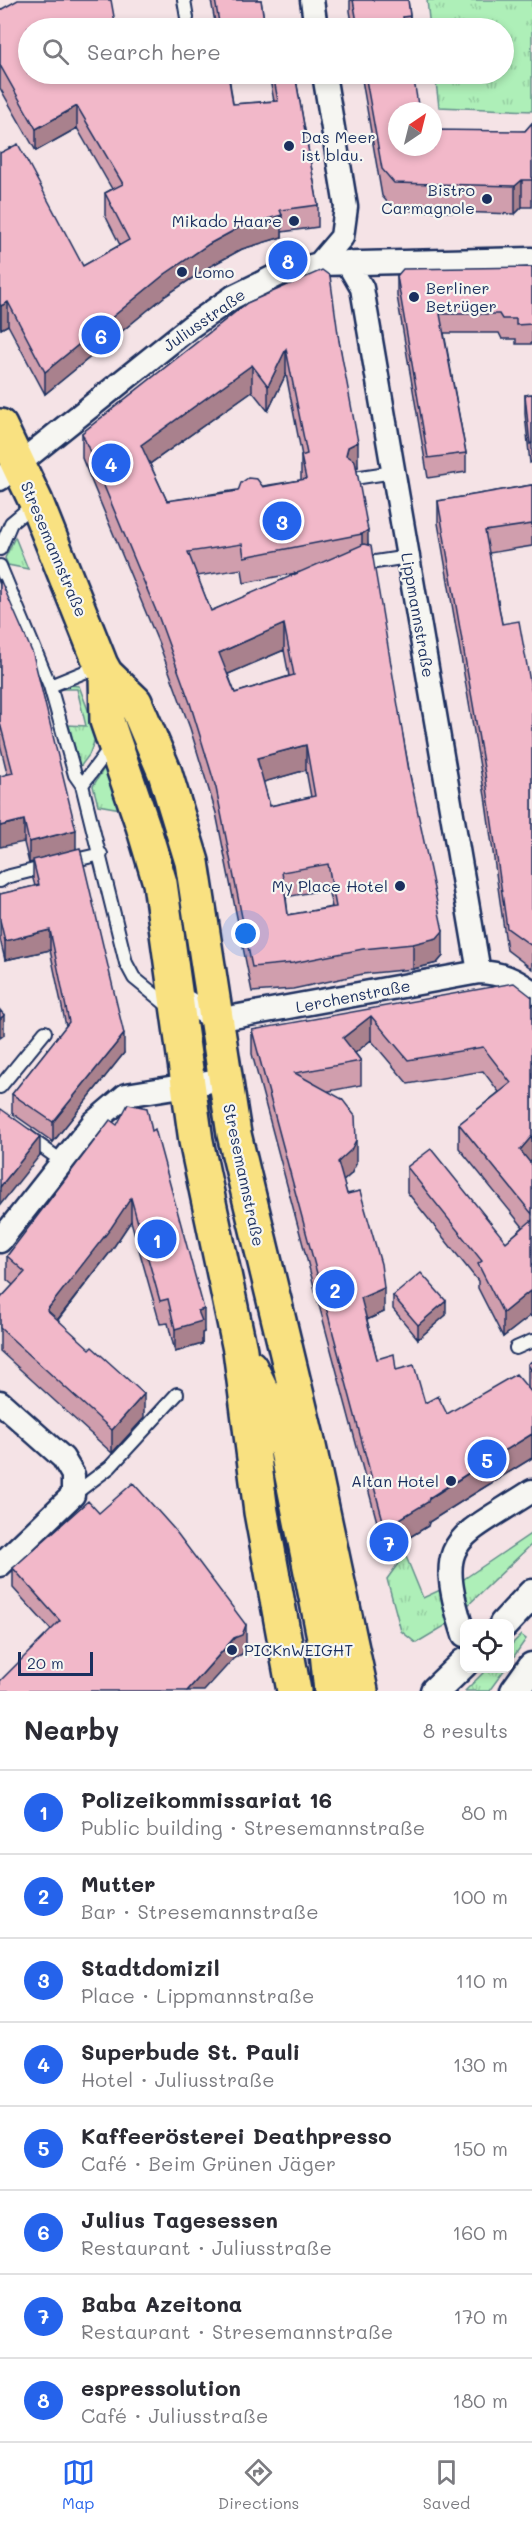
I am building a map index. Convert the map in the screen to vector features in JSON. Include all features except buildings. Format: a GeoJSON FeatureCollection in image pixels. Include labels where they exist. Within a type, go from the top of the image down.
{"type":"FeatureCollection","features":[{"type":"Feature","properties":{"kind":"main road","name":"Stresemannstraße"},"geometry":{"type":"LineString","coordinates":[[0,426],[9,472],[36,502],[104,669],[106,721],[115,742],[160,883],[196,1141],[240,1350],[261,1512],[294,1691]]}},
{"type":"Feature","properties":{"kind":"main road","name":"Stresemannstraße"},"geometry":{"type":"LineString","coordinates":[[104,669],[135,702],[182,822],[200,902],[225,1079],[253,1220],[307,1437],[361,1691]]}},
{"type":"Feature","properties":{"kind":"main road","name":"Stresemannstraße"},"geometry":{"type":"LineString","coordinates":[[240,1350],[277,1421],[287,1451],[327,1652],[331,1691]]}},
{"type":"Feature","properties":{"kind":"street"},"geometry":{"type":"LineString","coordinates":[[312,0],[315,18]]}},
{"type":"Feature","properties":{"kind":"street"},"geometry":{"type":"LineString","coordinates":[[319,264],[342,237],[346,207],[326,84]]}},
{"type":"Feature","properties":{"kind":"street","name":"Juliusstraße"},"geometry":{"type":"LineString","coordinates":[[9,472],[182,333],[232,297],[280,274],[319,264],[347,262],[532,258]]}},
{"type":"Feature","properties":{"kind":"street","name":"Lippmannstraße"},"geometry":{"type":"LineString","coordinates":[[347,262],[362,288],[480,972]]}},
{"type":"Feature","properties":{"kind":"street","name":"Lerchenstraße"},"geometry":{"type":"LineString","coordinates":[[218,1020],[480,972],[496,973],[511,978],[532,992]]}},
{"type":"Feature","properties":{"kind":"street"},"geometry":{"type":"LineString","coordinates":[[176,1004],[218,1020]]}},
{"type":"Feature","properties":{"kind":"street"},"geometry":{"type":"LineString","coordinates":[[0,1241],[93,1123],[126,1095],[225,1079]]}},
{"type":"Feature","properties":{"kind":"street"},"geometry":{"type":"LineString","coordinates":[[0,1402],[63,1458],[74,1476],[73,1495],[0,1565]]}},
{"type":"Feature","properties":{"kind":"street"},"geometry":{"type":"LineString","coordinates":[[461,1619],[451,1581],[450,1563],[454,1548],[466,1534],[532,1491]]}},
{"type":"Feature","properties":{"kind":"street"},"geometry":{"type":"LineString","coordinates":[[508,1619],[532,1594]]}},
{"type":"Feature","properties":{"kind":"street"},"geometry":{"type":"LineString","coordinates":[[435,1691],[460,1668]]}},
{"type":"Feature","properties":{"kind":"lane"},"geometry":{"type":"LineString","coordinates":[[184,0],[188,18]]}},
{"type":"Feature","properties":{"kind":"lane"},"geometry":{"type":"LineString","coordinates":[[354,478],[394,472]]}},
{"type":"Feature","properties":{"kind":"lane"},"geometry":{"type":"LineString","coordinates":[[0,549],[11,523],[36,502]]}},
{"type":"Feature","properties":{"kind":"lane"},"geometry":{"type":"LineString","coordinates":[[369,563],[408,557]]}},
{"type":"Feature","properties":{"kind":"lane"},"geometry":{"type":"LineString","coordinates":[[0,566],[50,686],[75,775],[82,785],[128,968],[141,985],[176,1004]]}},
{"type":"Feature","properties":{"kind":"lane"},"geometry":{"type":"LineString","coordinates":[[50,686],[104,669]]}},
{"type":"Feature","properties":{"kind":"lane"},"geometry":{"type":"LineString","coordinates":[[82,785],[115,742]]}},
{"type":"Feature","properties":{"kind":"lane"},"geometry":{"type":"LineString","coordinates":[[0,881],[6,877],[100,854]]}},
{"type":"Feature","properties":{"kind":"lane"},"geometry":{"type":"LineString","coordinates":[[0,1087],[45,1032]]}},
{"type":"Feature","properties":{"kind":"lane"},"geometry":{"type":"LineString","coordinates":[[15,1127],[63,1162]]}},
{"type":"Feature","properties":{"kind":"lane"},"geometry":{"type":"LineString","coordinates":[[516,1348],[532,1341]]}},
{"type":"Feature","properties":{"kind":"lane"},"geometry":{"type":"LineString","coordinates":[[73,1495],[110,1467],[177,1394]]}},
{"type":"Feature","properties":{"kind":"green space"},"geometry":{"type":"Polygon","coordinates":[[[427,0],[532,0],[532,111],[442,107],[442,102],[438,102],[436,84],[514,84],[514,18],[429,18],[427,0]]]}},
{"type":"Feature","properties":{"kind":"green space"},"geometry":{"type":"Polygon","coordinates":[[[15,537],[28,569],[8,565],[5,558],[15,537]]]}},
{"type":"Feature","properties":{"kind":"green space"},"geometry":{"type":"Polygon","coordinates":[[[67,685],[79,686],[97,734],[89,755],[80,767],[69,725],[86,726],[77,689],[62,689],[67,685]]]}},
{"type":"Feature","properties":{"kind":"green space"},"geometry":{"type":"Polygon","coordinates":[[[115,691],[147,769],[177,868],[175,869],[167,852],[115,691]]]}},
{"type":"Feature","properties":{"kind":"green space"},"geometry":{"type":"Polygon","coordinates":[[[107,763],[121,809],[98,805],[93,786],[107,763]]]}},
{"type":"Feature","properties":{"kind":"green space"},"geometry":{"type":"Polygon","coordinates":[[[532,1533],[532,1544],[464,1609],[461,1581],[532,1533]]]}},
{"type":"Feature","properties":{"kind":"green space"},"geometry":{"type":"Polygon","coordinates":[[[405,1554],[423,1598],[440,1590],[448,1624],[416,1643],[401,1631],[387,1579],[405,1554]]]}},
{"type":"Feature","properties":{"kind":"green space"},"geometry":{"type":"Polygon","coordinates":[[[521,1635],[526,1639],[514,1656],[514,1642],[521,1635]]]}},
{"type":"Feature","properties":{"kind":"green space"},"geometry":{"type":"Polygon","coordinates":[[[483,1673],[502,1673],[489,1691],[465,1691],[483,1673]]]}},
{"type":"Feature","properties":{"kind":"place","name":"Das Meer ist blau."},"geometry":{"type":"Point","coordinates":[289,146]}},
{"type":"Feature","properties":{"kind":"place","name":"Bistro Carmagnole"},"geometry":{"type":"Point","coordinates":[487,199]}},
{"type":"Feature","properties":{"kind":"place","name":"Mikado Haare"},"geometry":{"type":"Point","coordinates":[294,221]}},
{"type":"Feature","properties":{"kind":"place","name":"espressolution"},"geometry":{"type":"Point","coordinates":[288,260]}},
{"type":"Feature","properties":{"kind":"place","name":"Lomo"},"geometry":{"type":"Point","coordinates":[182,272]}},
{"type":"Feature","properties":{"kind":"place","name":"Berliner Betrüger"},"geometry":{"type":"Point","coordinates":[414,297]}},
{"type":"Feature","properties":{"kind":"place","name":"Julius Tagesessen"},"geometry":{"type":"Point","coordinates":[101,335]}},
{"type":"Feature","properties":{"kind":"place","name":"Superbude St. Pauli"},"geometry":{"type":"Point","coordinates":[111,463]}},
{"type":"Feature","properties":{"kind":"place","name":"Stadtdomizil"},"geometry":{"type":"Point","coordinates":[282,521]}},
{"type":"Feature","properties":{"kind":"place","name":"My Place Hotel"},"geometry":{"type":"Point","coordinates":[400,886]}},
{"type":"Feature","properties":{"kind":"place","name":"Polizeikommissariat 16"},"geometry":{"type":"Point","coordinates":[157,1239]}},
{"type":"Feature","properties":{"kind":"place","name":"Mutter"},"geometry":{"type":"Point","coordinates":[335,1289]}},
{"type":"Feature","properties":{"kind":"place","name":"Kaffeerösterei Deathpresso"},"geometry":{"type":"Point","coordinates":[487,1459]}},
{"type":"Feature","properties":{"kind":"place","name":"Altan Hotel"},"geometry":{"type":"Point","coordinates":[451,1481]}},
{"type":"Feature","properties":{"kind":"place","name":"Baba Azeitona"},"geometry":{"type":"Point","coordinates":[389,1542]}},
{"type":"Feature","properties":{"kind":"place","name":"PICKnWEIGHT"},"geometry":{"type":"Point","coordinates":[232,1650]}}]}
